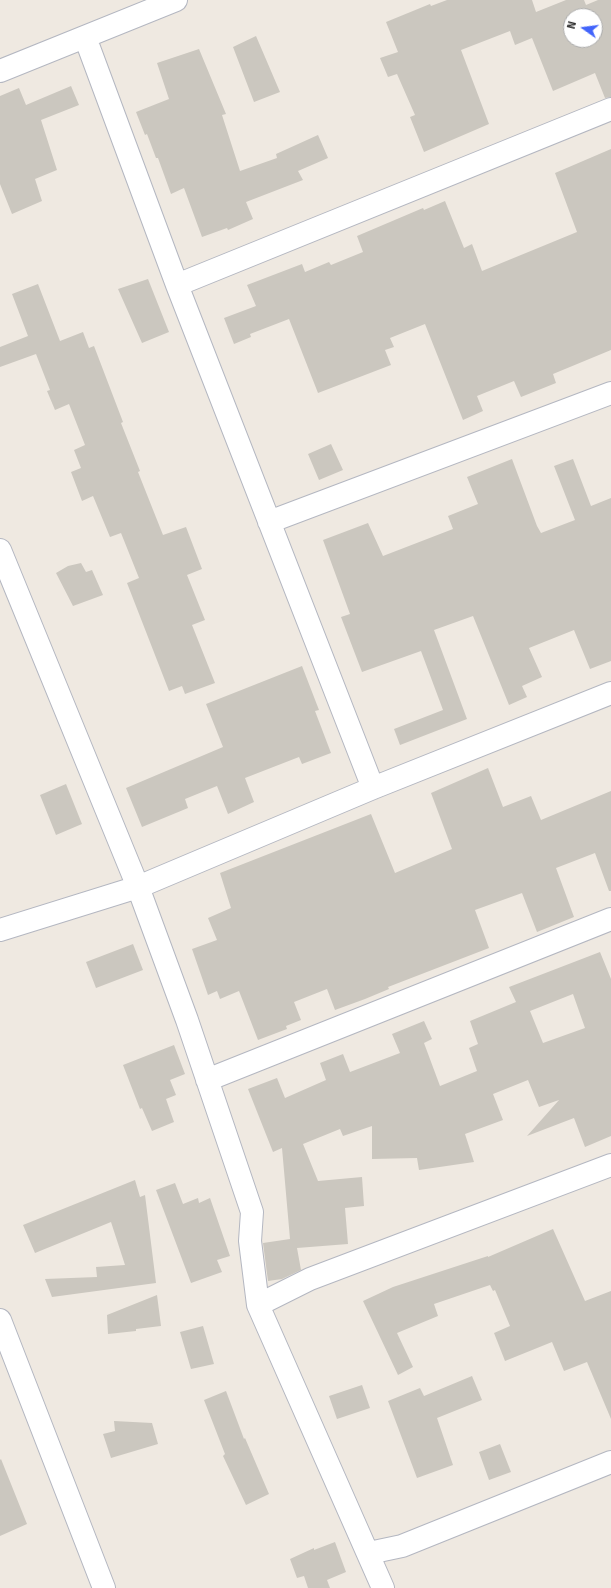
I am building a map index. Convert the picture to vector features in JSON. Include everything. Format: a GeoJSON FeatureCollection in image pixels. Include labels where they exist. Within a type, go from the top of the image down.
{"type":"FeatureCollection","features":[{"type":"Feature","properties":{"kind":"street"},"geometry":{"type":"LineString","coordinates":[[0,71],[176,0]]}},
{"type":"Feature","properties":{"kind":"street"},"geometry":{"type":"LineString","coordinates":[[85,37],[177,285],[373,788]]}},
{"type":"Feature","properties":{"kind":"street"},"geometry":{"type":"LineString","coordinates":[[177,285],[611,109]]}},
{"type":"Feature","properties":{"kind":"street"},"geometry":{"type":"LineString","coordinates":[[269,522],[611,393]]}},
{"type":"Feature","properties":{"kind":"street"},"geometry":{"type":"LineString","coordinates":[[0,550],[138,887],[207,1080],[252,1212],[250,1241],[258,1305],[383,1588]]}},
{"type":"Feature","properties":{"kind":"street"},"geometry":{"type":"LineString","coordinates":[[0,930],[138,887],[373,788],[611,693]]}},
{"type":"Feature","properties":{"kind":"street"},"geometry":{"type":"LineString","coordinates":[[207,1080],[611,919]]}},
{"type":"Feature","properties":{"kind":"street"},"geometry":{"type":"LineString","coordinates":[[258,1305],[310,1280],[611,1165]]}},
{"type":"Feature","properties":{"kind":"street"},"geometry":{"type":"LineString","coordinates":[[0,1320],[7,1359],[104,1588]]}},
{"type":"Feature","properties":{"kind":"street"},"geometry":{"type":"LineString","coordinates":[[368,1553],[402,1546],[611,1462]]}},
{"type":"Feature","properties":{"kind":"building"},"geometry":{"type":"Polygon","coordinates":[[[447,0],[532,0],[536,12],[566,0],[584,0],[586,5],[598,0],[611,0],[611,97],[605,98],[595,73],[553,91],[532,38],[515,45],[510,31],[461,50],[489,124],[424,152],[410,117],[415,115],[397,74],[388,77],[380,58],[398,52],[386,22],[430,4],[431,6],[447,0]]]}},
{"type":"Feature","properties":{"kind":"building"},"geometry":{"type":"Polygon","coordinates":[[[256,36],[280,92],[254,102],[233,47],[256,36]]]}},
{"type":"Feature","properties":{"kind":"building"},"geometry":{"type":"Polygon","coordinates":[[[199,49],[226,114],[222,115],[240,171],[277,158],[276,154],[318,135],[328,158],[298,171],[303,180],[246,202],[253,219],[228,230],[227,228],[202,237],[184,188],[171,194],[158,158],[156,158],[147,134],[145,135],[136,112],[169,99],[157,63],[199,49]]]}},
{"type":"Feature","properties":{"kind":"building"},"geometry":{"type":"Polygon","coordinates":[[[71,86],[79,105],[41,120],[57,170],[35,179],[42,201],[12,214],[0,184],[0,96],[19,88],[26,105],[71,86]]]}},
{"type":"Feature","properties":{"kind":"building"},"geometry":{"type":"Polygon","coordinates":[[[611,149],[611,350],[553,374],[556,383],[521,397],[514,381],[477,396],[483,411],[463,420],[425,324],[390,338],[394,347],[385,350],[391,365],[318,393],[289,319],[250,334],[251,337],[234,344],[224,318],[256,306],[247,285],[302,264],[305,272],[329,262],[331,265],[363,252],[357,236],[423,208],[424,210],[445,201],[464,248],[472,244],[482,271],[577,232],[555,173],[611,149]]]}},
{"type":"Feature","properties":{"kind":"building"},"geometry":{"type":"Polygon","coordinates":[[[148,279],[169,332],[142,343],[118,289],[148,279]]]}},
{"type":"Feature","properties":{"kind":"building"},"geometry":{"type":"Polygon","coordinates":[[[38,284],[60,341],[83,332],[89,348],[94,346],[123,422],[121,423],[140,471],[138,472],[163,535],[186,527],[202,569],[187,575],[205,620],[192,625],[215,683],[185,694],[182,686],[169,691],[127,583],[139,578],[121,533],[110,537],[93,496],[82,501],[71,472],[81,468],[74,450],[85,445],[69,404],[55,410],[47,391],[50,390],[36,354],[0,367],[0,347],[28,336],[12,294],[38,284]]]}},
{"type":"Feature","properties":{"kind":"building"},"geometry":{"type":"Polygon","coordinates":[[[331,444],[343,470],[319,480],[308,454],[331,444]]]}},
{"type":"Feature","properties":{"kind":"building"},"geometry":{"type":"Polygon","coordinates":[[[512,459],[541,533],[575,520],[554,466],[573,459],[591,506],[611,498],[611,661],[590,669],[574,630],[529,648],[542,677],[522,686],[527,697],[509,705],[473,616],[434,630],[467,719],[400,745],[394,729],[443,710],[421,651],[362,672],[341,617],[350,614],[323,540],[368,523],[383,556],[453,529],[448,516],[478,504],[467,477],[512,459]]]}},
{"type":"Feature","properties":{"kind":"building"},"geometry":{"type":"Polygon","coordinates":[[[81,563],[86,572],[92,570],[103,595],[73,606],[56,573],[68,566],[81,563]]]}},
{"type":"Feature","properties":{"kind":"building"},"geometry":{"type":"Polygon","coordinates":[[[302,666],[319,710],[315,711],[331,753],[302,764],[299,757],[245,778],[254,802],[228,814],[217,786],[185,799],[188,808],[142,827],[126,788],[223,747],[206,704],[302,666]]]}},
{"type":"Feature","properties":{"kind":"building"},"geometry":{"type":"Polygon","coordinates":[[[488,768],[503,807],[531,796],[541,820],[611,791],[611,891],[609,891],[595,853],[556,868],[574,917],[537,932],[522,893],[475,910],[489,948],[388,987],[389,989],[335,1010],[327,989],[294,1002],[301,1020],[286,1026],[287,1029],[258,1040],[239,991],[220,999],[217,991],[208,995],[192,949],[217,940],[208,918],[231,908],[220,873],[371,814],[395,873],[452,849],[431,793],[488,768]]]}},
{"type":"Feature","properties":{"kind":"building"},"geometry":{"type":"Polygon","coordinates":[[[66,784],[82,824],[56,835],[40,795],[66,784]]]}},
{"type":"Feature","properties":{"kind":"building"},"geometry":{"type":"Polygon","coordinates":[[[133,944],[143,970],[96,988],[86,962],[133,944]]]}},
{"type":"Feature","properties":{"kind":"building"},"geometry":{"type":"Polygon","coordinates":[[[600,952],[611,979],[611,1136],[585,1147],[574,1118],[527,1136],[559,1100],[539,1107],[528,1080],[493,1094],[503,1120],[465,1134],[474,1162],[419,1170],[417,1158],[372,1159],[372,1126],[343,1136],[340,1129],[303,1144],[318,1181],[362,1177],[364,1206],[345,1208],[348,1244],[297,1248],[301,1270],[282,1279],[268,1281],[263,1243],[290,1239],[282,1148],[273,1152],[248,1089],[277,1078],[285,1098],[326,1080],[320,1063],[343,1054],[350,1072],[400,1053],[392,1034],[424,1021],[432,1039],[424,1043],[440,1086],[477,1071],[469,1048],[478,1044],[470,1021],[516,1002],[509,987],[600,952]],[[573,994],[530,1011],[543,1043],[585,1028],[573,994]]]}},
{"type":"Feature","properties":{"kind":"building"},"geometry":{"type":"Polygon","coordinates":[[[174,1045],[185,1074],[170,1080],[176,1095],[166,1099],[174,1122],[152,1131],[142,1108],[140,1109],[123,1065],[174,1045]]]}},
{"type":"Feature","properties":{"kind":"building"},"geometry":{"type":"Polygon","coordinates":[[[135,1180],[140,1197],[145,1195],[156,1283],[52,1297],[45,1279],[97,1277],[96,1267],[125,1265],[111,1222],[35,1253],[23,1225],[135,1180]]]}},
{"type":"Feature","properties":{"kind":"building"},"geometry":{"type":"Polygon","coordinates":[[[175,1183],[183,1204],[198,1198],[199,1203],[210,1198],[230,1256],[217,1260],[222,1272],[191,1283],[156,1190],[175,1183]]]}},
{"type":"Feature","properties":{"kind":"building"},"geometry":{"type":"Polygon","coordinates":[[[553,1229],[585,1301],[611,1291],[611,1419],[587,1362],[564,1371],[552,1342],[505,1361],[494,1333],[510,1326],[495,1290],[493,1291],[490,1285],[434,1304],[438,1316],[397,1333],[413,1367],[398,1375],[363,1301],[393,1287],[488,1257],[553,1229]]]}},
{"type":"Feature","properties":{"kind":"building"},"geometry":{"type":"Polygon","coordinates":[[[157,1295],[161,1326],[136,1329],[136,1331],[108,1334],[107,1315],[157,1295]]]}},
{"type":"Feature","properties":{"kind":"building"},"geometry":{"type":"Polygon","coordinates":[[[203,1326],[214,1364],[191,1369],[180,1332],[203,1326]]]}},
{"type":"Feature","properties":{"kind":"building"},"geometry":{"type":"Polygon","coordinates":[[[472,1376],[482,1400],[437,1418],[453,1465],[417,1478],[388,1401],[420,1388],[424,1396],[472,1376]]]}},
{"type":"Feature","properties":{"kind":"building"},"geometry":{"type":"Polygon","coordinates":[[[362,1385],[370,1408],[337,1419],[329,1396],[362,1385]]]}},
{"type":"Feature","properties":{"kind":"building"},"geometry":{"type":"Polygon","coordinates":[[[226,1391],[244,1439],[245,1438],[269,1494],[246,1505],[223,1456],[225,1454],[204,1400],[226,1391]]]}},
{"type":"Feature","properties":{"kind":"building"},"geometry":{"type":"Polygon","coordinates":[[[114,1421],[152,1423],[158,1444],[111,1458],[103,1434],[115,1431],[114,1421]]]}},
{"type":"Feature","properties":{"kind":"building"},"geometry":{"type":"Polygon","coordinates":[[[500,1444],[511,1472],[489,1480],[479,1452],[500,1444]]]}},
{"type":"Feature","properties":{"kind":"building"},"geometry":{"type":"Polygon","coordinates":[[[1,1459],[27,1524],[0,1536],[0,1460],[1,1459]]]}},
{"type":"Feature","properties":{"kind":"building"},"geometry":{"type":"Polygon","coordinates":[[[335,1542],[346,1572],[327,1580],[330,1588],[308,1588],[304,1576],[297,1578],[290,1559],[314,1548],[314,1550],[335,1542]]]}}]}
